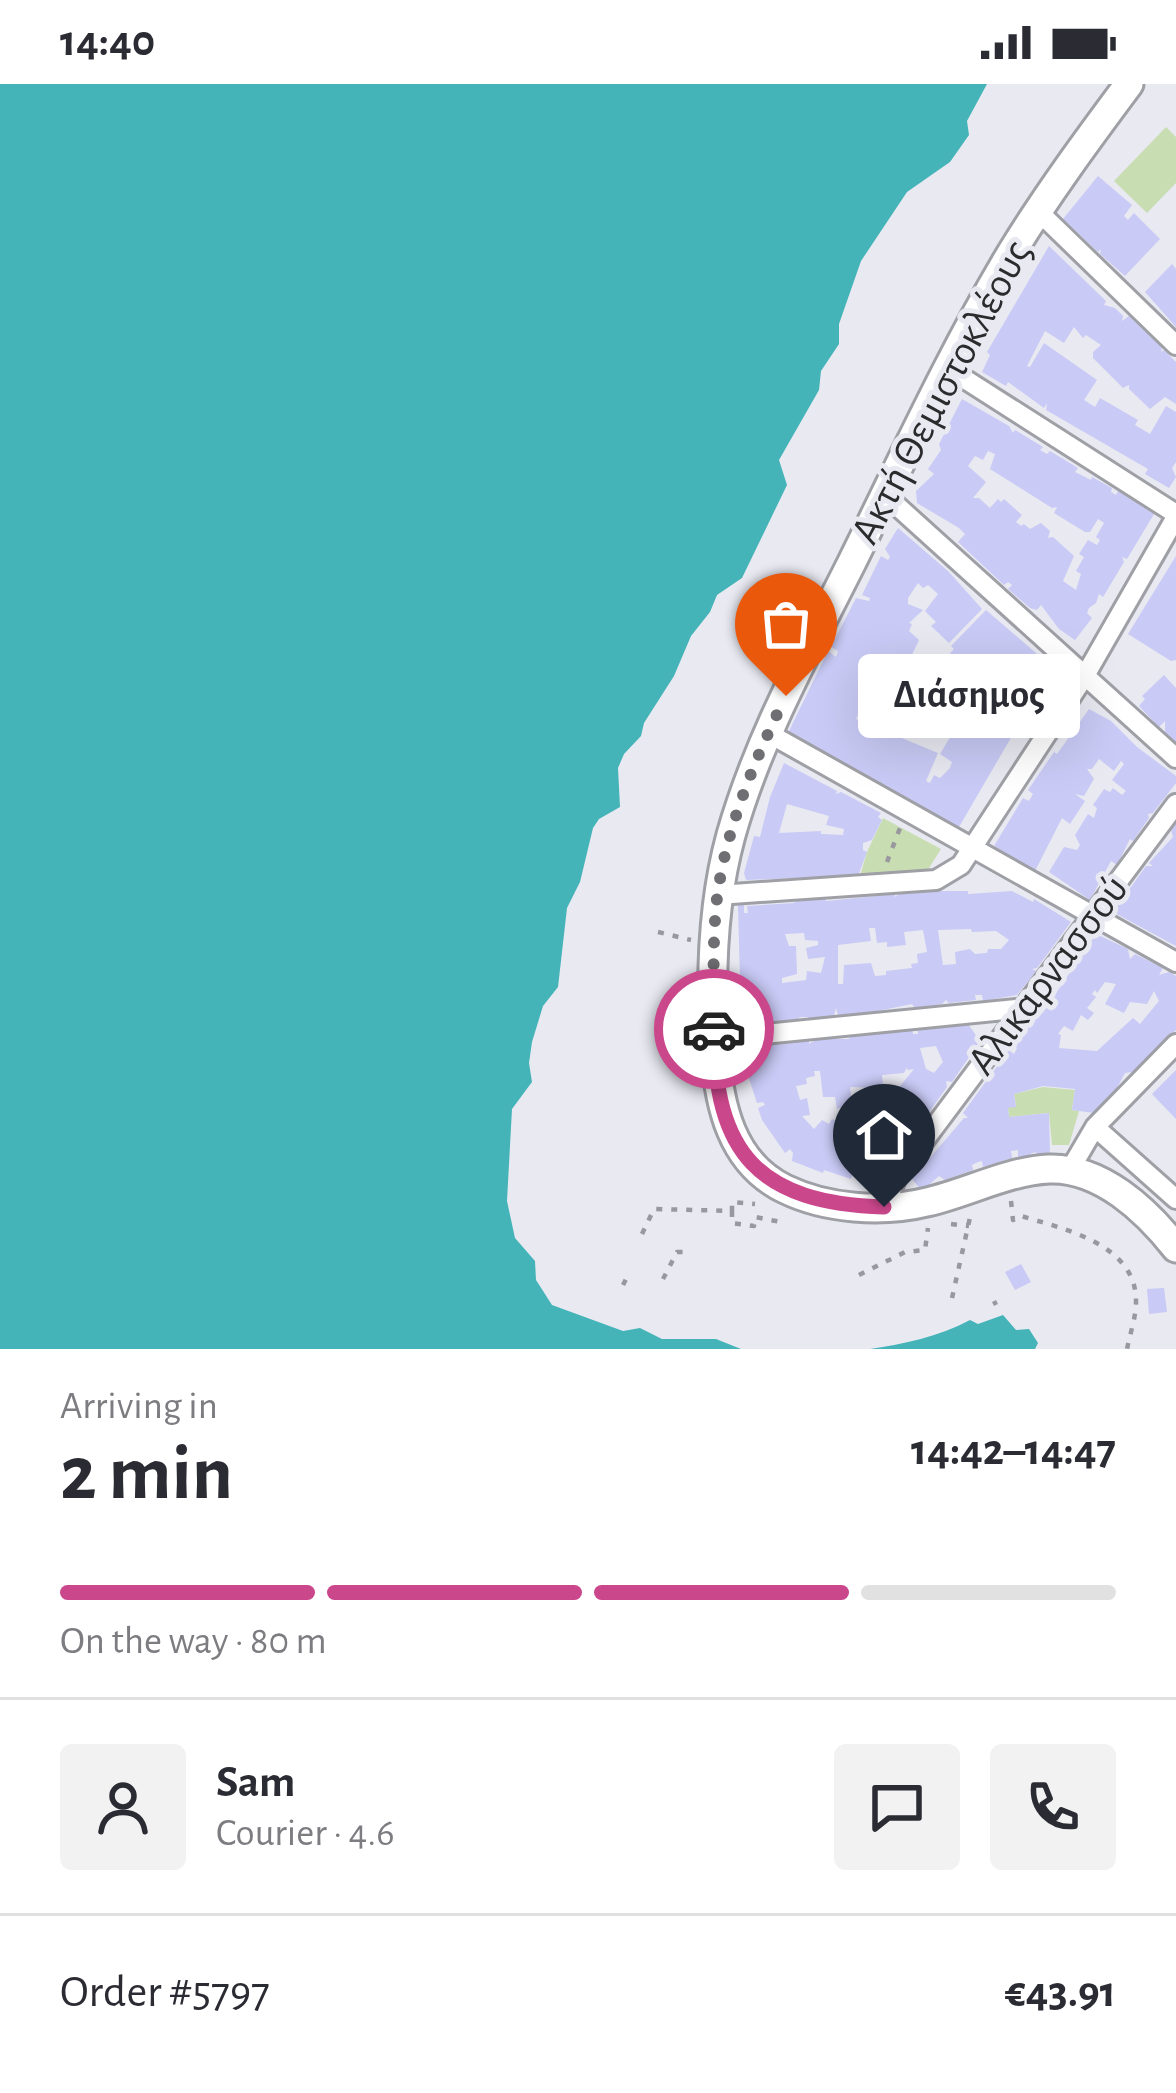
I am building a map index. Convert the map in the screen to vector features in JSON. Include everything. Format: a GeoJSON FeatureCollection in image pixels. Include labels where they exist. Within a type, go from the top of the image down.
{"type":"FeatureCollection","features":[{"type":"Feature","properties":{"kind":"main road","name":"Ακτή Θεμιστοκλέους"},"geometry":{"type":"LineString","coordinates":[[1129,84],[1038,211],[949,369],[768,733],[731,833],[718,895],[714,1039],[726,1122],[750,1161],[768,1179],[809,1199],[841,1206],[924,1203],[1049,1169],[1124,1194],[1172,1235]]}},
{"type":"Feature","properties":{"kind":"street"},"geometry":{"type":"LineString","coordinates":[[1038,211],[1176,345]]}},
{"type":"Feature","properties":{"kind":"street"},"geometry":{"type":"LineString","coordinates":[[718,895],[936,880],[961,865],[1086,674],[1176,516],[949,369]]}},
{"type":"Feature","properties":{"kind":"street"},"geometry":{"type":"LineString","coordinates":[[885,495],[1176,758]]}},
{"type":"Feature","properties":{"kind":"street"},"geometry":{"type":"LineString","coordinates":[[768,733],[1176,962]]}},
{"type":"Feature","properties":{"kind":"street","name":"Αλικαρνασσού"},"geometry":{"type":"LineString","coordinates":[[884,1207],[897,1177],[1176,804]]}},
{"type":"Feature","properties":{"kind":"street"},"geometry":{"type":"LineString","coordinates":[[714,1039],[1025,1008]]}},
{"type":"Feature","properties":{"kind":"street"},"geometry":{"type":"LineString","coordinates":[[1068,1173],[1095,1127],[1176,1044]]}},
{"type":"Feature","properties":{"kind":"street"},"geometry":{"type":"LineString","coordinates":[[1095,1127],[1176,1199]]}},
{"type":"Feature","properties":{"kind":"path"},"geometry":{"type":"LineString","coordinates":[[764,645],[769,636]]}},
{"type":"Feature","properties":{"kind":"path"},"geometry":{"type":"LineString","coordinates":[[879,883],[906,812]]}},
{"type":"Feature","properties":{"kind":"path"},"geometry":{"type":"LineString","coordinates":[[658,932],[714,946]]}},
{"type":"Feature","properties":{"kind":"path"},"geometry":{"type":"LineString","coordinates":[[755,1204],[732,1202],[732,1223],[754,1226],[755,1217],[786,1222]]}},
{"type":"Feature","properties":{"kind":"path"},"geometry":{"type":"LineString","coordinates":[[642,1234],[654,1209],[732,1211]]}},
{"type":"Feature","properties":{"kind":"path"},"geometry":{"type":"LineString","coordinates":[[1015,1213],[1013,1220],[1021,1216],[1085,1236],[1128,1269],[1136,1304],[1127,1349]]}},
{"type":"Feature","properties":{"kind":"path"},"geometry":{"type":"LineString","coordinates":[[859,1275],[905,1252],[925,1250],[927,1228],[960,1222],[969,1226],[952,1298]]}},
{"type":"Feature","properties":{"kind":"path"},"geometry":{"type":"LineString","coordinates":[[663,1279],[677,1252],[691,1252]]}},
{"type":"Feature","properties":{"kind":"path"},"geometry":{"type":"LineString","coordinates":[[623,1285],[628,1274]]}},
{"type":"Feature","properties":{"kind":"green space"},"geometry":{"type":"Polygon","coordinates":[[[1166,127],[1176,137],[1176,183],[1147,213],[1114,181],[1166,127]]]}},
{"type":"Feature","properties":{"kind":"green space"},"geometry":{"type":"Polygon","coordinates":[[[883,818],[941,849],[926,873],[860,876],[883,818]]]}},
{"type":"Feature","properties":{"kind":"green space"},"geometry":{"type":"Polygon","coordinates":[[[1043,1087],[1075,1090],[1072,1110],[1079,1111],[1069,1145],[1052,1145],[1049,1113],[1009,1117],[1008,1108],[1016,1106],[1014,1094],[1043,1087]]]}},
{"type":"Feature","properties":{"kind":"water"},"geometry":{"type":"Polygon","coordinates":[[[0,84],[987,84],[967,121],[969,135],[950,162],[907,192],[861,261],[839,324],[839,344],[779,460],[787,485],[742,578],[717,595],[641,736],[624,754],[618,768],[620,807],[593,828],[580,882],[567,908],[558,987],[543,1006],[532,1042],[532,1082],[512,1109],[507,1201],[515,1238],[535,1261],[536,1280],[552,1305],[623,1331],[640,1328],[662,1339],[716,1339],[741,1349],[0,1349],[0,84]]]}},
{"type":"Feature","properties":{"kind":"water"},"geometry":{"type":"Polygon","coordinates":[[[1003,1315],[1016,1330],[1029,1329],[1038,1343],[1035,1349],[870,1349],[921,1339],[970,1320],[978,1324],[1003,1315]]]}},
{"type":"Feature","properties":{"kind":"building"},"geometry":{"type":"Polygon","coordinates":[[[1098,176],[1132,205],[1124,216],[1128,220],[1134,213],[1160,239],[1125,276],[1100,254],[1101,249],[1098,252],[1063,219],[1098,176]]]}},
{"type":"Feature","properties":{"kind":"building"},"geometry":{"type":"Polygon","coordinates":[[[1049,246],[1106,301],[1104,305],[1115,308],[1122,321],[1129,316],[1176,362],[1176,404],[1165,397],[1150,409],[1129,385],[1123,388],[1093,358],[1101,345],[1086,335],[1083,338],[1074,327],[1064,343],[1045,331],[1027,366],[1044,343],[1097,380],[1084,400],[1095,407],[1100,398],[1138,420],[1135,425],[1150,434],[1166,406],[1176,412],[1172,468],[1176,477],[1169,488],[1145,474],[1148,469],[1046,410],[1047,403],[1044,408],[1008,382],[1006,386],[982,372],[990,355],[987,352],[1049,246]]]}},
{"type":"Feature","properties":{"kind":"building"},"geometry":{"type":"Polygon","coordinates":[[[1172,264],[1176,269],[1176,327],[1145,292],[1172,264]]]}},
{"type":"Feature","properties":{"kind":"building"},"geometry":{"type":"Polygon","coordinates":[[[962,399],[1043,447],[1040,450],[1078,468],[1075,472],[1154,514],[1127,559],[1122,557],[1124,562],[1103,597],[1099,594],[1089,608],[1092,618],[1075,640],[1059,629],[1041,605],[1037,610],[1030,608],[1008,589],[1012,585],[1004,585],[958,542],[965,534],[959,528],[917,503],[916,491],[934,474],[928,469],[941,450],[939,444],[962,399]],[[988,451],[983,460],[975,456],[968,466],[986,482],[973,498],[990,508],[1004,499],[1022,515],[1016,522],[1021,526],[1030,529],[1041,523],[1050,531],[1048,538],[1053,537],[1074,556],[1063,581],[1076,590],[1081,574],[1076,571],[1084,557],[1079,554],[1088,540],[1097,545],[1104,523],[1098,519],[1085,532],[1054,513],[1057,507],[990,469],[995,454],[988,451]]]}},
{"type":"Feature","properties":{"kind":"building"},"geometry":{"type":"Polygon","coordinates":[[[898,528],[949,572],[982,609],[949,643],[931,626],[936,622],[925,611],[938,594],[918,583],[908,604],[923,610],[909,623],[909,631],[919,640],[900,680],[888,674],[885,679],[878,677],[865,711],[861,709],[856,719],[938,753],[926,781],[930,783],[934,775],[940,778],[950,768],[952,762],[940,754],[952,734],[972,735],[955,725],[964,712],[944,700],[947,695],[939,689],[947,676],[954,672],[1005,702],[1010,697],[988,675],[979,680],[950,653],[951,646],[986,610],[1058,672],[1033,711],[1028,709],[959,827],[788,733],[828,651],[836,657],[838,651],[831,647],[856,598],[869,601],[862,595],[881,556],[890,557],[885,549],[898,528]]]}},
{"type":"Feature","properties":{"kind":"building"},"geometry":{"type":"Polygon","coordinates":[[[1176,556],[1176,660],[1171,661],[1128,634],[1176,556]]]}},
{"type":"Feature","properties":{"kind":"building"},"geometry":{"type":"Polygon","coordinates":[[[1164,675],[1176,688],[1176,743],[1165,733],[1165,721],[1159,727],[1139,706],[1145,699],[1142,696],[1164,675]]]}},
{"type":"Feature","properties":{"kind":"building"},"geometry":{"type":"Polygon","coordinates":[[[1089,709],[1111,721],[1176,776],[1176,783],[1130,839],[1117,865],[1111,861],[1090,900],[1049,872],[1064,847],[1077,850],[1080,845],[1075,835],[1088,814],[1094,818],[1097,808],[1093,805],[1104,789],[1110,792],[1113,788],[1122,795],[1126,791],[1112,780],[1124,764],[1121,761],[1114,771],[1099,759],[1087,769],[1094,779],[1084,796],[1075,794],[1085,801],[1070,824],[1062,818],[1035,871],[994,846],[1023,798],[1029,801],[1033,794],[1028,790],[1054,752],[1089,709]]]}},
{"type":"Feature","properties":{"kind":"building"},"geometry":{"type":"Polygon","coordinates":[[[784,763],[836,794],[841,792],[881,813],[872,840],[863,843],[867,852],[858,876],[746,880],[754,836],[760,837],[784,763]],[[787,804],[779,833],[843,835],[844,829],[826,825],[829,816],[787,804]]]}},
{"type":"Feature","properties":{"kind":"building"},"geometry":{"type":"Polygon","coordinates":[[[1176,823],[1176,946],[1113,912],[1146,866],[1153,866],[1149,863],[1173,837],[1176,823]]]}},
{"type":"Feature","properties":{"kind":"building"},"geometry":{"type":"Polygon","coordinates":[[[1012,891],[1071,922],[1017,995],[983,1001],[982,995],[975,995],[976,1000],[946,1000],[915,1008],[912,1004],[839,1019],[836,1008],[833,1019],[808,1022],[808,1017],[802,1017],[799,1023],[741,1029],[739,987],[744,987],[744,979],[740,980],[738,905],[744,905],[748,913],[747,906],[798,899],[895,897],[900,893],[1012,891]],[[869,928],[871,941],[838,945],[838,984],[843,984],[844,965],[871,963],[875,976],[886,975],[886,971],[912,968],[911,964],[918,963],[917,954],[927,952],[923,930],[904,932],[906,945],[887,947],[887,942],[877,943],[875,928],[869,928]],[[938,930],[943,965],[956,964],[955,952],[987,953],[1001,949],[1009,940],[996,931],[938,930]],[[804,933],[785,934],[789,946],[796,946],[797,974],[782,978],[782,983],[806,980],[807,971],[821,973],[825,957],[808,959],[806,948],[818,941],[805,940],[804,933]]]}},
{"type":"Feature","properties":{"kind":"building"},"geometry":{"type":"Polygon","coordinates":[[[1096,934],[1128,949],[1130,959],[1135,954],[1163,968],[1159,975],[1176,976],[1176,1030],[1133,1072],[1125,1073],[1111,1099],[1094,1113],[1072,1110],[1075,1089],[1043,1086],[1014,1094],[1016,1107],[1008,1108],[1009,1117],[1049,1113],[1050,1155],[1037,1157],[1036,1152],[1018,1161],[1018,1150],[1011,1151],[1012,1158],[983,1167],[978,1162],[973,1170],[945,1180],[939,1176],[922,1191],[912,1179],[968,1118],[963,1113],[1009,1050],[1014,1054],[1017,1048],[1013,1046],[1038,1011],[1042,1014],[1096,934]],[[1105,982],[1097,993],[1095,990],[1096,997],[1087,1008],[1094,1013],[1088,1020],[1081,1015],[1073,1031],[1064,1026],[1058,1034],[1059,1048],[1097,1051],[1133,1018],[1140,1024],[1159,1001],[1154,991],[1147,1004],[1130,1002],[1124,1013],[1105,1004],[1116,984],[1105,982]]]}},
{"type":"Feature","properties":{"kind":"building"},"geometry":{"type":"Polygon","coordinates":[[[966,1021],[980,1041],[952,1082],[946,1081],[947,1087],[924,1119],[921,1115],[917,1121],[921,1124],[904,1146],[898,1145],[899,1154],[892,1155],[881,1176],[853,1173],[851,1179],[792,1161],[793,1153],[790,1149],[785,1153],[762,1120],[758,1108],[765,1105],[757,1103],[740,1051],[912,1028],[918,1034],[917,1026],[966,1021]],[[936,1046],[920,1048],[926,1069],[934,1073],[943,1062],[936,1046]],[[907,1067],[904,1073],[882,1075],[883,1085],[878,1088],[850,1087],[852,1103],[837,1109],[835,1097],[823,1097],[820,1071],[814,1071],[815,1076],[806,1078],[807,1084],[796,1086],[800,1100],[807,1098],[810,1115],[802,1116],[814,1129],[822,1120],[829,1124],[832,1119],[858,1131],[853,1139],[864,1146],[872,1133],[856,1122],[863,1106],[875,1092],[892,1096],[914,1069],[907,1067]]]}},
{"type":"Feature","properties":{"kind":"building"},"geometry":{"type":"Polygon","coordinates":[[[1176,1070],[1176,1119],[1152,1094],[1176,1070]]]}},
{"type":"Feature","properties":{"kind":"building"},"geometry":{"type":"Polygon","coordinates":[[[1021,1264],[1031,1282],[1015,1290],[1005,1272],[1021,1264]]]}},
{"type":"Feature","properties":{"kind":"building"},"geometry":{"type":"Polygon","coordinates":[[[1164,1288],[1167,1312],[1149,1314],[1147,1289],[1164,1288]]]}},
{"type":"Feature","properties":{"kind":"way so far"},"geometry":{"type":"LineString","coordinates":[[714,1029],[718,895],[731,833],[786,696]]}},
{"type":"Feature","properties":{"kind":"place","name":"Διάσημος"},"geometry":{"type":"Point","coordinates":[786,696]}},
{"type":"Feature","properties":{"kind":"route"},"geometry":{"type":"LineString","coordinates":[[714,1029],[726,1122],[750,1161],[768,1179],[809,1199],[884,1207]]}}]}
